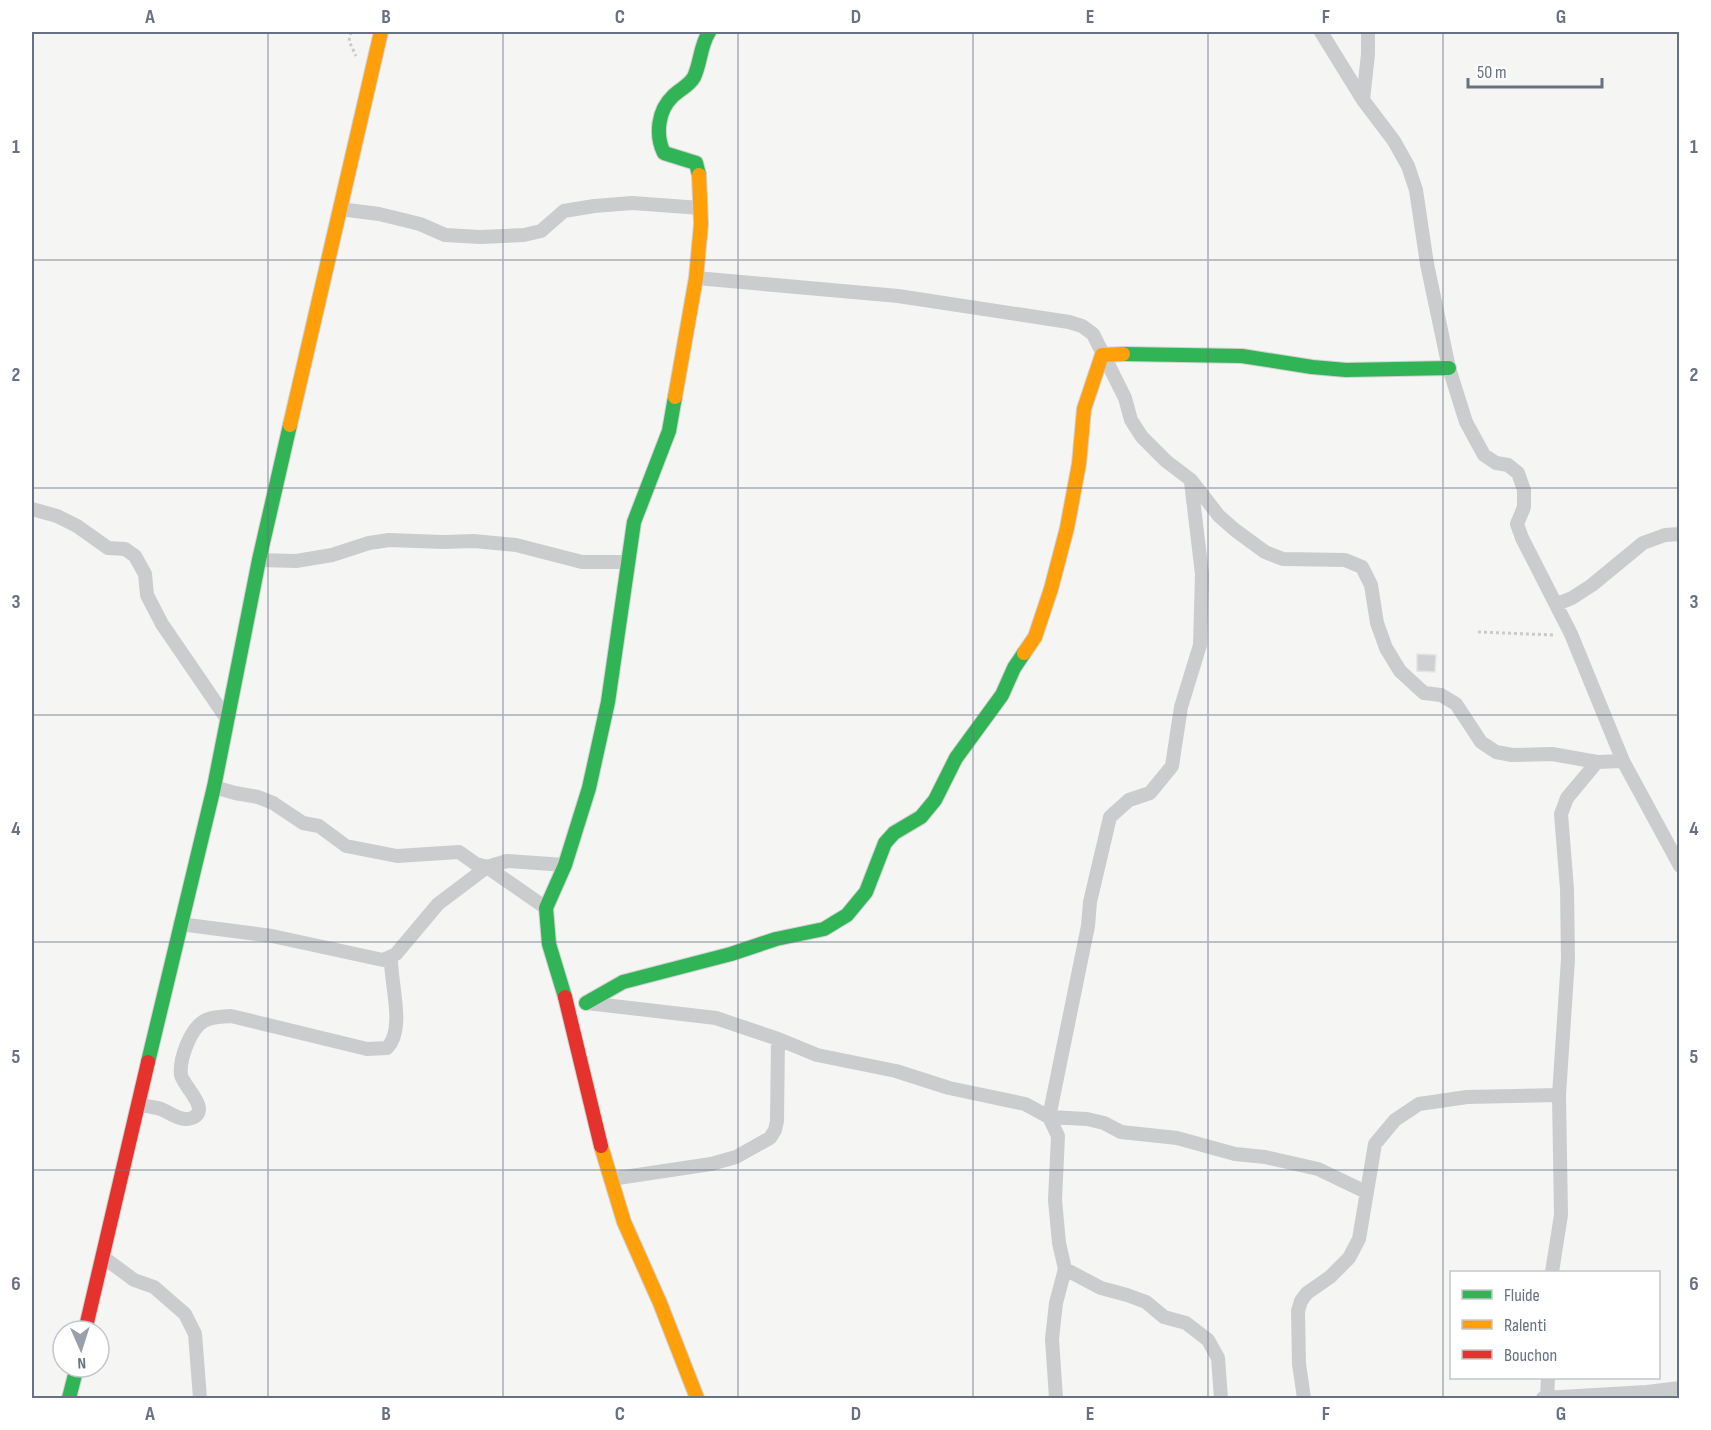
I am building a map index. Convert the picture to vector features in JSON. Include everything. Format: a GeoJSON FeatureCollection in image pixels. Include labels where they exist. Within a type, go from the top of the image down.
{"type":"FeatureCollection","features":[{"type":"Feature","properties":{"kind":"street"},"geometry":{"type":"LineString","coordinates":[[88,1319],[214,787],[259,560],[381,32]]}},
{"type":"Feature","properties":{"kind":"street"},"geometry":{"type":"LineString","coordinates":[[698,1398],[624,1222],[594,1124],[567,1003],[549,944],[546,908],[565,866],[589,788],[608,702],[634,522],[669,431],[696,278],[701,208],[700,179],[696,163],[664,153],[659,140],[663,110],[669,99],[691,81],[699,64],[700,50],[709,32]]}},
{"type":"Feature","properties":{"kind":"street"},"geometry":{"type":"LineString","coordinates":[[1321,32],[1363,100],[1394,141],[1408,166],[1449,368],[1466,422],[1484,455],[1496,463],[1508,465],[1518,473],[1524,490],[1524,507],[1517,524],[1522,538],[1571,634],[1623,761],[1680,866]]}},
{"type":"Feature","properties":{"kind":"street"},"geometry":{"type":"LineString","coordinates":[[1363,100],[1368,32]]}},
{"type":"Feature","properties":{"kind":"street"},"geometry":{"type":"LineString","coordinates":[[340,209],[379,214],[420,224],[445,235],[480,237],[524,235],[541,231],[564,211],[594,206],[632,203],[701,208]]}},
{"type":"Feature","properties":{"kind":"street"},"geometry":{"type":"LineString","coordinates":[[696,278],[898,296],[1069,322],[1082,326],[1093,334],[1125,398],[1131,420],[1142,437],[1166,461],[1191,480],[1219,516],[1249,542],[1283,559],[1345,560],[1362,567],[1371,585],[1380,632],[1386,648],[1400,671],[1424,693],[1441,695],[1456,704],[1481,742],[1496,752],[1512,755],[1552,754],[1597,762],[1623,761]]}},
{"type":"Feature","properties":{"kind":"street"},"geometry":{"type":"LineString","coordinates":[[1102,355],[1208,355],[1264,358],[1312,367],[1402,371],[1449,368]]}},
{"type":"Feature","properties":{"kind":"street"},"geometry":{"type":"LineString","coordinates":[[586,1002],[623,982],[731,954],[776,939],[824,929],[848,915],[866,892],[885,843],[894,833],[921,818],[935,801],[956,758],[1002,695],[1014,668],[1035,638],[1051,589],[1066,528],[1079,464],[1084,409],[1102,355]]}},
{"type":"Feature","properties":{"kind":"street"},"geometry":{"type":"LineString","coordinates":[[1056,1398],[1052,1339],[1056,1303],[1065,1269],[1059,1244],[1055,1200],[1058,1136],[1049,1117],[1088,926],[1090,902],[1110,817],[1129,800],[1150,793],[1172,766],[1181,707],[1200,645],[1202,574],[1191,480]]}},
{"type":"Feature","properties":{"kind":"street"},"geometry":{"type":"LineString","coordinates":[[32,509],[57,516],[108,548],[125,549],[135,556],[145,574],[147,595],[162,624],[227,719]]}},
{"type":"Feature","properties":{"kind":"street"},"geometry":{"type":"LineString","coordinates":[[1557,604],[1592,585],[1643,543],[1665,535],[1680,534]]}},
{"type":"Feature","properties":{"kind":"street"},"geometry":{"type":"LineString","coordinates":[[259,560],[296,561],[332,555],[369,543],[389,540],[474,541],[505,544],[582,562],[627,562]]}},
{"type":"Feature","properties":{"kind":"street"},"geometry":{"type":"LineString","coordinates":[[1552,1271],[1561,1215],[1559,1095],[1568,959],[1562,814],[1567,798],[1597,762]]}},
{"type":"Feature","properties":{"kind":"street"},"geometry":{"type":"LineString","coordinates":[[214,787],[258,797],[273,803],[303,823],[319,826],[346,846],[397,856],[459,852],[476,864],[488,867],[546,908]]}},
{"type":"Feature","properties":{"kind":"street"},"geometry":{"type":"LineString","coordinates":[[180,924],[272,936],[383,960],[391,957],[438,904],[488,867],[507,861],[565,866]]}},
{"type":"Feature","properties":{"kind":"street"},"geometry":{"type":"LineString","coordinates":[[139,1105],[161,1109],[176,1118],[191,1119],[197,1114],[199,1108],[197,1100],[184,1083],[181,1068],[192,1033],[204,1021],[217,1017],[231,1016],[367,1049],[387,1048],[394,1042],[397,1029],[391,957]]}},
{"type":"Feature","properties":{"kind":"street"},"geometry":{"type":"LineString","coordinates":[[567,1003],[586,1002],[716,1018],[818,1055],[896,1071],[949,1088],[1025,1104],[1049,1117],[1087,1119],[1104,1123],[1121,1132],[1177,1138],[1235,1154],[1265,1157],[1318,1169],[1366,1192]]}},
{"type":"Feature","properties":{"kind":"street"},"geometry":{"type":"LineString","coordinates":[[611,1179],[711,1164],[736,1157],[770,1138],[777,1121],[777,1039]]}},
{"type":"Feature","properties":{"kind":"street"},"geometry":{"type":"LineString","coordinates":[[1304,1398],[1299,1364],[1298,1311],[1307,1293],[1330,1277],[1349,1258],[1359,1239],[1375,1144],[1395,1120],[1419,1104],[1467,1097],[1559,1095]]}},
{"type":"Feature","properties":{"kind":"street"},"geometry":{"type":"LineString","coordinates":[[103,1257],[134,1280],[154,1287],[185,1314],[195,1334],[200,1398]]}},
{"type":"Feature","properties":{"kind":"street"},"geometry":{"type":"LineString","coordinates":[[1065,1269],[1101,1288],[1146,1302],[1164,1317],[1186,1323],[1209,1340],[1218,1358],[1221,1398]]}},
{"type":"Feature","properties":{"kind":"street"},"geometry":{"type":"LineString","coordinates":[[69,1398],[74,1379]]}},
{"type":"Feature","properties":{"kind":"street"},"geometry":{"type":"LineString","coordinates":[[1548,1379],[1545,1398],[1646,1395],[1680,1388]]}},
{"type":"Feature","properties":{"kind":"path"},"geometry":{"type":"LineString","coordinates":[[1478,632],[1542,636],[1571,634]]}},
{"type":"Feature","properties":{"kind":"building"},"geometry":{"type":"Polygon","coordinates":[[[1417,654],[1436,655],[1435,672],[1417,671],[1417,654]]]}},
{"type":"Feature","properties":{"kind":"traffic: fast"},"geometry":{"type":"LineString","coordinates":[[699,175],[696,163],[664,153],[659,131],[664,108],[694,77],[709,32]]}},
{"type":"Feature","properties":{"kind":"traffic: fast"},"geometry":{"type":"LineString","coordinates":[[1123,354],[1242,356],[1346,370],[1449,368]]}},
{"type":"Feature","properties":{"kind":"traffic: fast"},"geometry":{"type":"LineString","coordinates":[[565,997],[549,944],[546,908],[565,865],[589,788],[608,702],[634,522],[669,431],[675,397]]}},
{"type":"Feature","properties":{"kind":"traffic: fast"},"geometry":{"type":"LineString","coordinates":[[148,1062],[214,787],[259,560],[290,425]]}},
{"type":"Feature","properties":{"kind":"traffic: fast"},"geometry":{"type":"LineString","coordinates":[[586,1003],[623,982],[731,954],[776,939],[824,929],[847,915],[866,892],[885,843],[894,833],[921,817],[935,800],[956,758],[1002,695],[1014,668],[1024,653]]}},
{"type":"Feature","properties":{"kind":"traffic: fast"},"geometry":{"type":"LineString","coordinates":[[69,1398],[74,1379]]}},
{"type":"Feature","properties":{"kind":"traffic: slow"},"geometry":{"type":"LineString","coordinates":[[290,425],[381,32]]}},
{"type":"Feature","properties":{"kind":"traffic: slow"},"geometry":{"type":"LineString","coordinates":[[675,397],[696,278],[701,224],[699,175]]}},
{"type":"Feature","properties":{"kind":"traffic: slow"},"geometry":{"type":"LineString","coordinates":[[1024,653],[1035,637],[1051,589],[1067,528],[1079,464],[1084,409],[1102,355],[1123,354]]}},
{"type":"Feature","properties":{"kind":"traffic: slow"},"geometry":{"type":"LineString","coordinates":[[601,1146],[624,1222],[660,1303],[697,1398]]}},
{"type":"Feature","properties":{"kind":"traffic: jam"},"geometry":{"type":"LineString","coordinates":[[565,997],[601,1146]]}},
{"type":"Feature","properties":{"kind":"traffic: jam"},"geometry":{"type":"LineString","coordinates":[[88,1319],[148,1062]]}}]}
